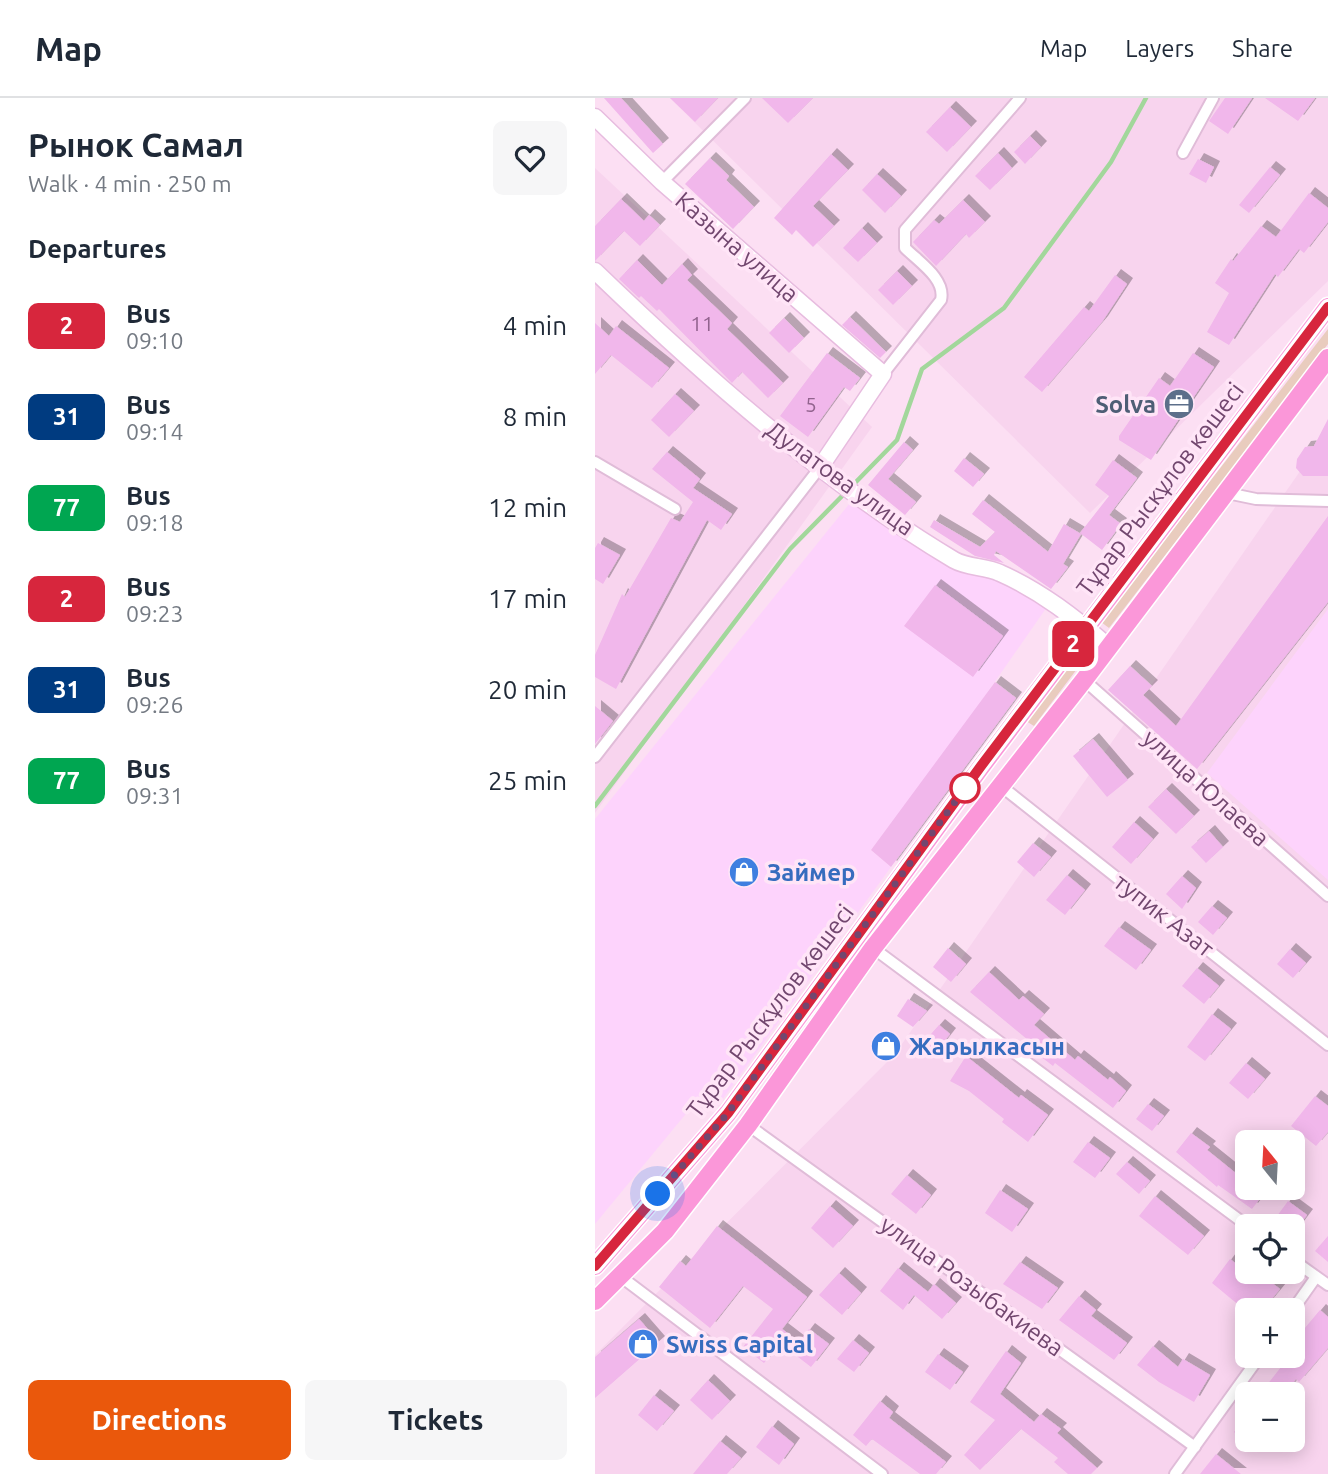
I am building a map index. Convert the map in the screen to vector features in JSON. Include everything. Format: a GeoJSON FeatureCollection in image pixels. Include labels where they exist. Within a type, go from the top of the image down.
{"type":"FeatureCollection","features":[{"type":"Feature","properties":{"kind":"main road","name":"Тұрар Рыскұлов көшесі"},"geometry":{"type":"LineString","coordinates":[[595,1266],[728,1113],[1086,628],[1328,307]]}},
{"type":"Feature","properties":{"kind":"main road","name":"Тұрар Рыскұлов көшесі"},"geometry":{"type":"LineString","coordinates":[[595,1301],[665,1231],[748,1125],[873,948],[1084,680],[1328,358]]}},
{"type":"Feature","properties":{"kind":"main road"},"geometry":{"type":"LineString","coordinates":[[641,1214],[665,1231]]}},
{"type":"Feature","properties":{"kind":"street"},"geometry":{"type":"LineString","coordinates":[[663,182],[745,98]]}},
{"type":"Feature","properties":{"kind":"street"},"geometry":{"type":"LineString","coordinates":[[595,757],[821,466],[883,374],[941,300],[943,291],[939,282],[905,248],[905,230],[1020,98]]}},
{"type":"Feature","properties":{"kind":"street"},"geometry":{"type":"LineString","coordinates":[[1183,153],[1213,98]]}},
{"type":"Feature","properties":{"kind":"street","name":"Казына улица"},"geometry":{"type":"LineString","coordinates":[[595,117],[663,182],[883,374]]}},
{"type":"Feature","properties":{"kind":"street","name":"Дулатова улица"},"geometry":{"type":"LineString","coordinates":[[596,276],[755,416],[821,466],[957,562],[998,572],[1052,600],[1109,647]]}},
{"type":"Feature","properties":{"kind":"street"},"geometry":{"type":"LineString","coordinates":[[595,462],[675,509]]}},
{"type":"Feature","properties":{"kind":"street"},"geometry":{"type":"LineString","coordinates":[[1227,493],[1256,499],[1328,501]]}},
{"type":"Feature","properties":{"kind":"street","name":"улица Юлаева"},"geometry":{"type":"LineString","coordinates":[[1084,680],[1328,896]]}},
{"type":"Feature","properties":{"kind":"street","name":"тупик Азат"},"geometry":{"type":"LineString","coordinates":[[1001,786],[1328,1045]]}},
{"type":"Feature","properties":{"kind":"street"},"geometry":{"type":"LineString","coordinates":[[873,948],[1235,1217]]}},
{"type":"Feature","properties":{"kind":"street","name":"улица Розыбакиева"},"geometry":{"type":"LineString","coordinates":[[748,1125],[1195,1447]]}},
{"type":"Feature","properties":{"kind":"street"},"geometry":{"type":"LineString","coordinates":[[1305,1268],[1328,1285]]}},
{"type":"Feature","properties":{"kind":"street"},"geometry":{"type":"LineString","coordinates":[[620,1276],[882,1474]]}},
{"type":"Feature","properties":{"kind":"street"},"geometry":{"type":"LineString","coordinates":[[1301,1298],[1316,1277]]}},
{"type":"Feature","properties":{"kind":"street"},"geometry":{"type":"LineString","coordinates":[[1175,1474],[1251,1368]]}},
{"type":"Feature","properties":{"kind":"shaded area"},"geometry":{"type":"Polygon","coordinates":[[[670,98],[1328,98],[1328,281],[1090,513],[670,98]]]}},
{"type":"Feature","properties":{"kind":"shaded area"},"geometry":{"type":"Polygon","coordinates":[[[595,168],[872,427],[595,813],[595,168]]]}},
{"type":"Feature","properties":{"kind":"shaded area"},"geometry":{"type":"Polygon","coordinates":[[[1328,329],[1328,344],[1109,628],[1101,622],[1328,329]]]}},
{"type":"Feature","properties":{"kind":"shaded area"},"geometry":{"type":"Polygon","coordinates":[[[1328,431],[1328,1474],[595,1474],[595,1355],[895,1054],[1328,431]]]}},
{"type":"Feature","properties":{"kind":"shaded area"},"geometry":{"type":"Polygon","coordinates":[[[854,498],[962,568],[1014,578],[1049,604],[962,729],[871,850],[891,867],[714,1111],[694,1104],[595,1224],[595,819],[854,498]]]}},
{"type":"Feature","properties":{"kind":"shaded area"},"geometry":{"type":"Polygon","coordinates":[[[1328,609],[1328,880],[1207,773],[1328,609]]]}},
{"type":"Feature","properties":{"kind":"shaded area"},"geometry":{"type":"Polygon","coordinates":[[[1079,651],[1086,657],[1034,726],[1026,721],[1079,651]]]}},
{"type":"Feature","properties":{"kind":"building"},"geometry":{"type":"Polygon","coordinates":[[[604,98],[621,98],[663,144],[653,153],[604,98]]]}},
{"type":"Feature","properties":{"kind":"building"},"geometry":{"type":"Polygon","coordinates":[[[670,98],[718,98],[695,122],[670,98]]]}},
{"type":"Feature","properties":{"kind":"building"},"geometry":{"type":"Polygon","coordinates":[[[762,98],[813,98],[788,123],[762,98]]]}},
{"type":"Feature","properties":{"kind":"building"},"geometry":{"type":"Polygon","coordinates":[[[1225,98],[1252,98],[1228,134],[1209,121],[1225,98]]]}},
{"type":"Feature","properties":{"kind":"building"},"geometry":{"type":"Polygon","coordinates":[[[1265,98],[1315,98],[1298,121],[1265,98]]]}},
{"type":"Feature","properties":{"kind":"building"},"geometry":{"type":"Polygon","coordinates":[[[950,107],[971,127],[947,152],[926,132],[950,107]]]}},
{"type":"Feature","properties":{"kind":"building"},"geometry":{"type":"Polygon","coordinates":[[[1030,136],[1041,147],[1025,164],[1014,152],[1030,136]]]}},
{"type":"Feature","properties":{"kind":"building"},"geometry":{"type":"Polygon","coordinates":[[[998,153],[1012,168],[990,190],[975,176],[998,153]]]}},
{"type":"Feature","properties":{"kind":"building"},"geometry":{"type":"Polygon","coordinates":[[[831,154],[848,170],[813,206],[834,226],[813,247],[796,230],[792,235],[774,218],[831,154]]]}},
{"type":"Feature","properties":{"kind":"building"},"geometry":{"type":"Polygon","coordinates":[[[710,158],[729,176],[726,180],[754,207],[733,229],[685,184],[710,158]]]}},
{"type":"Feature","properties":{"kind":"building"},"geometry":{"type":"Polygon","coordinates":[[[1198,159],[1214,167],[1206,183],[1189,174],[1198,159]]]}},
{"type":"Feature","properties":{"kind":"building"},"geometry":{"type":"Polygon","coordinates":[[[1270,167],[1280,175],[1249,213],[1239,205],[1270,167]]]}},
{"type":"Feature","properties":{"kind":"building"},"geometry":{"type":"Polygon","coordinates":[[[877,174],[901,196],[885,213],[862,190],[877,174]]]}},
{"type":"Feature","properties":{"kind":"building"},"geometry":{"type":"Polygon","coordinates":[[[1309,193],[1328,208],[1328,222],[1304,253],[1299,249],[1278,277],[1275,274],[1229,345],[1207,332],[1229,293],[1215,283],[1231,259],[1233,261],[1261,226],[1276,237],[1309,193]]]}},
{"type":"Feature","properties":{"kind":"building"},"geometry":{"type":"Polygon","coordinates":[[[621,199],[644,221],[649,215],[660,225],[640,246],[624,231],[595,261],[595,226],[621,199]]]}},
{"type":"Feature","properties":{"kind":"building"},"geometry":{"type":"Polygon","coordinates":[[[963,200],[985,222],[969,238],[966,234],[936,266],[913,242],[934,220],[939,224],[963,200]]]}},
{"type":"Feature","properties":{"kind":"building"},"geometry":{"type":"Polygon","coordinates":[[[862,228],[877,243],[858,262],[843,248],[862,228]]]}},
{"type":"Feature","properties":{"kind":"building"},"geometry":{"type":"Polygon","coordinates":[[[637,260],[662,285],[682,264],[692,275],[687,280],[732,323],[727,329],[783,383],[768,398],[742,372],[732,383],[659,309],[657,311],[641,296],[639,298],[619,279],[637,260]]]}},
{"type":"Feature","properties":{"kind":"building"},"geometry":{"type":"Polygon","coordinates":[[[897,271],[912,286],[893,305],[878,290],[897,271]]]}},
{"type":"Feature","properties":{"kind":"building"},"geometry":{"type":"Polygon","coordinates":[[[1115,275],[1127,284],[1102,322],[1042,392],[1024,377],[1084,307],[1089,311],[1115,275]]]}},
{"type":"Feature","properties":{"kind":"building"},"geometry":{"type":"Polygon","coordinates":[[[850,317],[886,352],[880,358],[842,325],[850,317]]]}},
{"type":"Feature","properties":{"kind":"building"},"geometry":{"type":"Polygon","coordinates":[[[784,318],[804,338],[789,353],[769,333],[784,318]]]}},
{"type":"Feature","properties":{"kind":"building"},"geometry":{"type":"Polygon","coordinates":[[[595,323],[609,336],[616,326],[669,368],[652,388],[611,355],[595,374],[595,323]]]}},
{"type":"Feature","properties":{"kind":"building"},"geometry":{"type":"Polygon","coordinates":[[[827,353],[860,378],[850,391],[844,387],[808,437],[780,416],[827,353]]]}},
{"type":"Feature","properties":{"kind":"building"},"geometry":{"type":"Polygon","coordinates":[[[1193,353],[1214,367],[1151,460],[1119,440],[1119,436],[1159,378],[1170,386],[1193,353]]]}},
{"type":"Feature","properties":{"kind":"building"},"geometry":{"type":"Polygon","coordinates":[[[675,394],[694,411],[669,437],[651,420],[675,394]]]}},
{"type":"Feature","properties":{"kind":"building"},"geometry":{"type":"Polygon","coordinates":[[[1328,419],[1328,476],[1303,476],[1296,468],[1297,459],[1305,447],[1314,446],[1328,419]]]}},
{"type":"Feature","properties":{"kind":"building"},"geometry":{"type":"Polygon","coordinates":[[[904,442],[913,450],[888,479],[916,502],[905,515],[868,485],[904,442]]]}},
{"type":"Feature","properties":{"kind":"building"},"geometry":{"type":"Polygon","coordinates":[[[667,452],[700,479],[693,488],[732,514],[721,530],[707,520],[616,689],[595,677],[595,655],[622,594],[625,597],[671,518],[680,522],[693,502],[652,469],[667,452]]]}},
{"type":"Feature","properties":{"kind":"building"},"geometry":{"type":"Polygon","coordinates":[[[964,458],[984,474],[973,487],[954,471],[964,458]]]}},
{"type":"Feature","properties":{"kind":"building"},"geometry":{"type":"Polygon","coordinates":[[[1113,460],[1137,478],[1109,515],[1121,524],[1102,550],[1080,533],[1109,496],[1095,485],[1113,460]]]}},
{"type":"Feature","properties":{"kind":"building"},"geometry":{"type":"Polygon","coordinates":[[[983,500],[1048,552],[1064,524],[1081,534],[1063,564],[1068,567],[1051,589],[996,551],[994,555],[1004,563],[975,556],[930,527],[934,520],[980,547],[995,532],[972,514],[983,500]]]}},
{"type":"Feature","properties":{"kind":"building"},"geometry":{"type":"Polygon","coordinates":[[[1328,516],[1328,602],[1197,769],[1108,690],[1130,666],[1152,686],[1143,695],[1176,726],[1328,516]]]}},
{"type":"Feature","properties":{"kind":"building"},"geometry":{"type":"Polygon","coordinates":[[[598,543],[620,555],[603,584],[595,579],[595,548],[598,543]]]}},
{"type":"Feature","properties":{"kind":"building"},"geometry":{"type":"Polygon","coordinates":[[[935,585],[1003,636],[973,677],[904,626],[935,585]]]}},
{"type":"Feature","properties":{"kind":"building"},"geometry":{"type":"Polygon","coordinates":[[[995,682],[1016,698],[891,867],[871,850],[995,682]]]}},
{"type":"Feature","properties":{"kind":"building"},"geometry":{"type":"Polygon","coordinates":[[[595,706],[613,721],[595,744],[595,706]]]}},
{"type":"Feature","properties":{"kind":"building"},"geometry":{"type":"Polygon","coordinates":[[[1093,739],[1128,780],[1107,797],[1073,756],[1093,739]]]}},
{"type":"Feature","properties":{"kind":"building"},"geometry":{"type":"Polygon","coordinates":[[[1166,789],[1194,816],[1176,834],[1148,807],[1166,789]]]}},
{"type":"Feature","properties":{"kind":"building"},"geometry":{"type":"Polygon","coordinates":[[[1134,822],[1153,839],[1131,864],[1112,847],[1134,822]]]}},
{"type":"Feature","properties":{"kind":"building"},"geometry":{"type":"Polygon","coordinates":[[[1209,831],[1223,847],[1206,863],[1191,847],[1209,831]]]}},
{"type":"Feature","properties":{"kind":"building"},"geometry":{"type":"Polygon","coordinates":[[[1033,843],[1051,857],[1034,877],[1017,862],[1033,843]]]}},
{"type":"Feature","properties":{"kind":"building"},"geometry":{"type":"Polygon","coordinates":[[[1067,875],[1085,890],[1065,915],[1046,900],[1067,875]]]}},
{"type":"Feature","properties":{"kind":"building"},"geometry":{"type":"Polygon","coordinates":[[[1182,876],[1196,888],[1182,909],[1166,894],[1182,876]]]}},
{"type":"Feature","properties":{"kind":"building"},"geometry":{"type":"Polygon","coordinates":[[[1212,906],[1227,918],[1213,935],[1198,922],[1212,906]]]}},
{"type":"Feature","properties":{"kind":"building"},"geometry":{"type":"Polygon","coordinates":[[[1119,927],[1151,950],[1136,970],[1104,946],[1119,927]]]}},
{"type":"Feature","properties":{"kind":"building"},"geometry":{"type":"Polygon","coordinates":[[[948,948],[966,964],[951,982],[933,967],[948,948]]]}},
{"type":"Feature","properties":{"kind":"building"},"geometry":{"type":"Polygon","coordinates":[[[1290,949],[1306,963],[1293,978],[1277,964],[1290,949]]]}},
{"type":"Feature","properties":{"kind":"building"},"geometry":{"type":"Polygon","coordinates":[[[1197,968],[1219,986],[1204,1004],[1182,986],[1197,968]]]}},
{"type":"Feature","properties":{"kind":"building"},"geometry":{"type":"Polygon","coordinates":[[[989,972],[1019,1000],[1023,996],[1044,1014],[1034,1025],[1075,1060],[1078,1056],[1126,1091],[1113,1108],[1055,1063],[1053,1066],[1031,1049],[1034,1045],[970,992],[989,972]]]}},
{"type":"Feature","properties":{"kind":"building"},"geometry":{"type":"Polygon","coordinates":[[[908,999],[927,1011],[913,1027],[897,1016],[908,999]]]}},
{"type":"Feature","properties":{"kind":"building"},"geometry":{"type":"Polygon","coordinates":[[[1212,1014],[1231,1029],[1205,1061],[1187,1047],[1212,1014]]]}},
{"type":"Feature","properties":{"kind":"building"},"geometry":{"type":"Polygon","coordinates":[[[939,1025],[950,1034],[936,1052],[924,1042],[939,1025]]]}},
{"type":"Feature","properties":{"kind":"building"},"geometry":{"type":"Polygon","coordinates":[[[966,1056],[1019,1098],[1021,1095],[1048,1115],[1028,1142],[969,1091],[950,1081],[966,1056]]]}},
{"type":"Feature","properties":{"kind":"building"},"geometry":{"type":"Polygon","coordinates":[[[1246,1063],[1265,1079],[1248,1099],[1229,1083],[1246,1063]]]}},
{"type":"Feature","properties":{"kind":"building"},"geometry":{"type":"Polygon","coordinates":[[[1315,1096],[1328,1106],[1328,1132],[1316,1146],[1305,1137],[1305,1130],[1296,1130],[1291,1126],[1315,1096]]]}},
{"type":"Feature","properties":{"kind":"building"},"geometry":{"type":"Polygon","coordinates":[[[1148,1104],[1164,1116],[1152,1131],[1136,1119],[1148,1104]]]}},
{"type":"Feature","properties":{"kind":"building"},"geometry":{"type":"Polygon","coordinates":[[[1191,1133],[1210,1147],[1207,1150],[1235,1173],[1235,1197],[1218,1185],[1217,1187],[1176,1152],[1191,1133]]]}},
{"type":"Feature","properties":{"kind":"building"},"geometry":{"type":"Polygon","coordinates":[[[1088,1142],[1110,1158],[1095,1178],[1073,1162],[1088,1142]]]}},
{"type":"Feature","properties":{"kind":"building"},"geometry":{"type":"Polygon","coordinates":[[[1127,1162],[1150,1181],[1139,1194],[1116,1174],[1127,1162]]]}},
{"type":"Feature","properties":{"kind":"building"},"geometry":{"type":"Polygon","coordinates":[[[907,1175],[931,1195],[916,1214],[891,1194],[907,1175]]]}},
{"type":"Feature","properties":{"kind":"building"},"geometry":{"type":"Polygon","coordinates":[[[1000,1190],[1028,1209],[1012,1232],[985,1213],[1000,1190]]]}},
{"type":"Feature","properties":{"kind":"building"},"geometry":{"type":"Polygon","coordinates":[[[1155,1196],[1204,1236],[1188,1255],[1139,1216],[1155,1196]]]}},
{"type":"Feature","properties":{"kind":"building"},"geometry":{"type":"Polygon","coordinates":[[[1239,1200],[1259,1200],[1252,1209],[1239,1200]]]}},
{"type":"Feature","properties":{"kind":"building"},"geometry":{"type":"Polygon","coordinates":[[[1288,1201],[1307,1215],[1305,1218],[1305,1214],[1278,1214],[1288,1201]]]}},
{"type":"Feature","properties":{"kind":"building"},"geometry":{"type":"Polygon","coordinates":[[[830,1206],[853,1226],[833,1248],[811,1228],[830,1206]]]}},
{"type":"Feature","properties":{"kind":"building"},"geometry":{"type":"Polygon","coordinates":[[[717,1226],[807,1297],[782,1329],[799,1342],[809,1329],[829,1344],[811,1367],[780,1343],[764,1363],[743,1347],[773,1309],[743,1286],[710,1328],[659,1287],[680,1261],[686,1266],[717,1226]]]}},
{"type":"Feature","properties":{"kind":"building"},"geometry":{"type":"Polygon","coordinates":[[[1328,1236],[1328,1262],[1315,1251],[1328,1236]]]}},
{"type":"Feature","properties":{"kind":"building"},"geometry":{"type":"Polygon","coordinates":[[[1230,1259],[1235,1263],[1235,1284],[1273,1284],[1280,1289],[1273,1298],[1235,1298],[1235,1302],[1212,1283],[1230,1259]]]}},
{"type":"Feature","properties":{"kind":"building"},"geometry":{"type":"Polygon","coordinates":[[[1020,1262],[1058,1288],[1042,1309],[1003,1284],[1020,1262]]]}},
{"type":"Feature","properties":{"kind":"building"},"geometry":{"type":"Polygon","coordinates":[[[898,1268],[928,1292],[934,1284],[956,1303],[942,1319],[914,1295],[903,1310],[880,1291],[898,1268]]]}},
{"type":"Feature","properties":{"kind":"building"},"geometry":{"type":"Polygon","coordinates":[[[839,1273],[861,1293],[842,1315],[819,1295],[839,1273]]]}},
{"type":"Feature","properties":{"kind":"building"},"geometry":{"type":"Polygon","coordinates":[[[1079,1296],[1096,1310],[1091,1316],[1127,1343],[1114,1360],[1059,1320],[1079,1296]]]}},
{"type":"Feature","properties":{"kind":"building"},"geometry":{"type":"Polygon","coordinates":[[[1320,1310],[1328,1317],[1328,1348],[1299,1382],[1296,1379],[1294,1382],[1269,1382],[1280,1368],[1305,1368],[1305,1328],[1320,1310]]]}},
{"type":"Feature","properties":{"kind":"building"},"geometry":{"type":"Polygon","coordinates":[[[639,1319],[659,1342],[595,1398],[595,1357],[639,1319]]]}},
{"type":"Feature","properties":{"kind":"building"},"geometry":{"type":"Polygon","coordinates":[[[853,1340],[869,1353],[854,1372],[837,1359],[853,1340]]]}},
{"type":"Feature","properties":{"kind":"building"},"geometry":{"type":"Polygon","coordinates":[[[1153,1346],[1178,1367],[1183,1359],[1210,1375],[1194,1402],[1159,1382],[1137,1365],[1153,1346]]]}},
{"type":"Feature","properties":{"kind":"building"},"geometry":{"type":"Polygon","coordinates":[[[1006,1351],[1021,1363],[1000,1394],[1034,1422],[1041,1414],[1061,1429],[1057,1433],[1097,1468],[1091,1474],[1068,1474],[1054,1462],[1058,1458],[1021,1429],[980,1470],[964,1455],[995,1420],[970,1402],[1006,1351]]]}},
{"type":"Feature","properties":{"kind":"building"},"geometry":{"type":"Polygon","coordinates":[[[938,1354],[963,1372],[950,1390],[925,1372],[938,1354]]]}},
{"type":"Feature","properties":{"kind":"building"},"geometry":{"type":"Polygon","coordinates":[[[708,1380],[730,1401],[712,1420],[690,1400],[708,1380]]]}},
{"type":"Feature","properties":{"kind":"building"},"geometry":{"type":"Polygon","coordinates":[[[654,1395],[674,1411],[657,1431],[638,1415],[654,1395]]]}},
{"type":"Feature","properties":{"kind":"building"},"geometry":{"type":"Polygon","coordinates":[[[880,1401],[893,1412],[889,1418],[946,1462],[936,1474],[920,1474],[872,1439],[866,1446],[853,1435],[880,1401]]]}},
{"type":"Feature","properties":{"kind":"building"},"geometry":{"type":"Polygon","coordinates":[[[772,1426],[794,1444],[779,1465],[756,1447],[772,1426]]]}},
{"type":"Feature","properties":{"kind":"building"},"geometry":{"type":"Polygon","coordinates":[[[720,1441],[741,1458],[727,1474],[693,1474],[720,1441]]]}},
{"type":"Feature","properties":{"kind":"building"},"geometry":{"type":"Polygon","coordinates":[[[1216,1454],[1241,1474],[1200,1474],[1216,1454]]]}},
{"type":"Feature","properties":{"kind":"waterway"},"geometry":{"type":"LineString","coordinates":[[852,486],[897,440],[922,369],[1004,308],[1111,162],[1146,98]]}},
{"type":"Feature","properties":{"kind":"waterway"},"geometry":{"type":"LineString","coordinates":[[595,806],[790,549],[846,492]]}},
{"type":"Feature","properties":{"kind":"bus line","name":"2"},"geometry":{"type":"LineString","coordinates":[[595,1266],[728,1113],[981,766],[1328,307]]}},
{"type":"Feature","properties":{"kind":"place","name":"Solva"},"geometry":{"type":"Point","coordinates":[1179,404]}},
{"type":"Feature","properties":{"kind":"place","name":"Займер"},"geometry":{"type":"Point","coordinates":[744,872]}},
{"type":"Feature","properties":{"kind":"place","name":"Жарылкасын"},"geometry":{"type":"Point","coordinates":[886,1046]}},
{"type":"Feature","properties":{"kind":"place","name":"Swiss Capital"},"geometry":{"type":"Point","coordinates":[643,1344]}},
{"type":"Feature","properties":{"kind":"route"},"geometry":{"type":"LineString","coordinates":[[658,1194],[728,1113],[965,788]]}}]}
